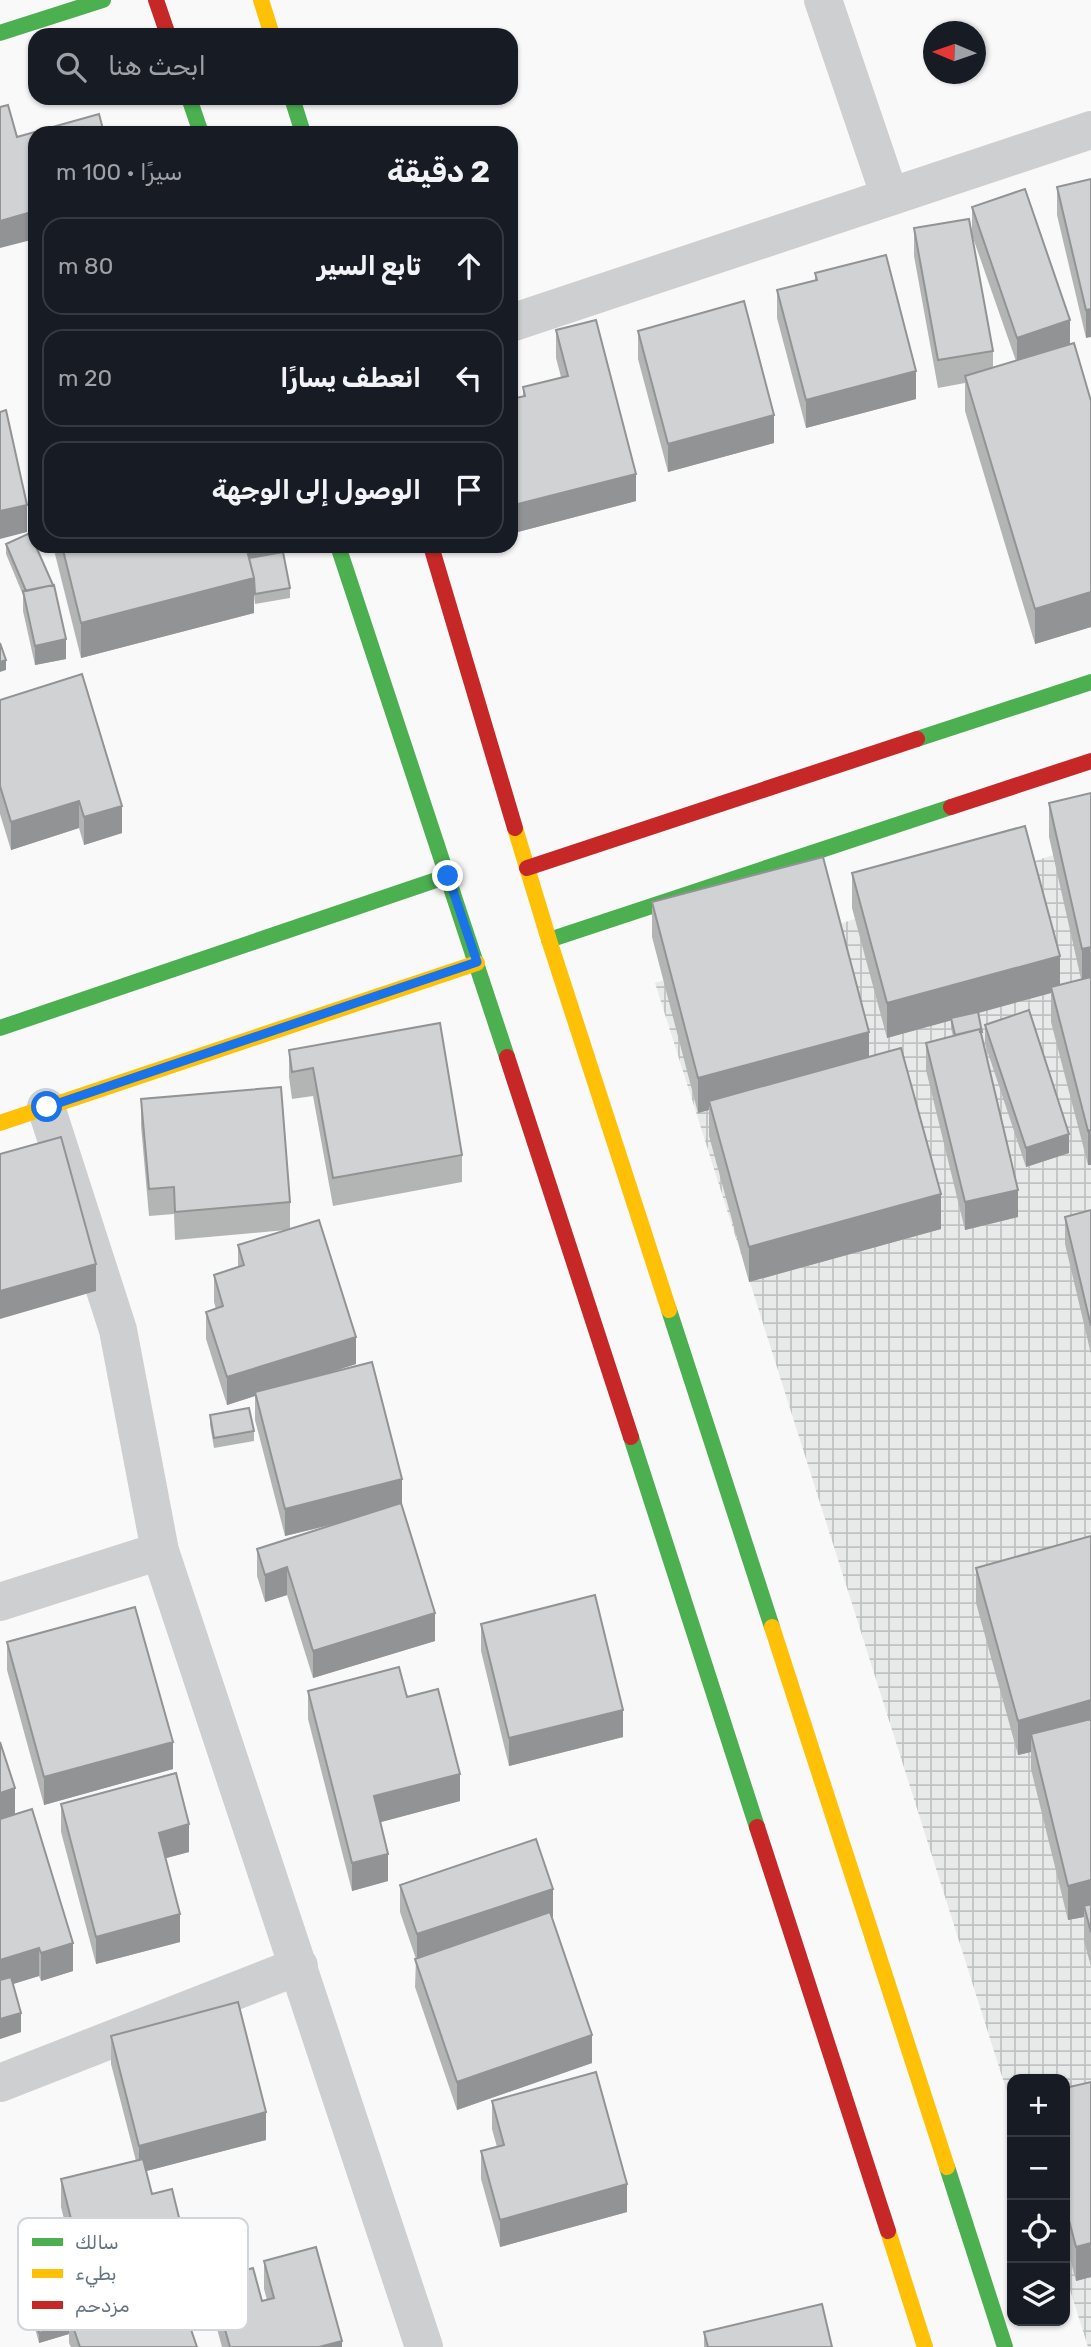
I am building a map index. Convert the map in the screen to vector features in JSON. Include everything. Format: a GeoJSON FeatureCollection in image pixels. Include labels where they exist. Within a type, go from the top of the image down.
{"type":"FeatureCollection","features":[{"type":"Feature","properties":{"kind":"street"},"geometry":{"type":"LineString","coordinates":[[0,33],[103,0]]}},
{"type":"Feature","properties":{"kind":"street"},"geometry":{"type":"LineString","coordinates":[[156,0],[166,28]]}},
{"type":"Feature","properties":{"kind":"street"},"geometry":{"type":"LineString","coordinates":[[261,0],[270,28]]}},
{"type":"Feature","properties":{"kind":"street"},"geometry":{"type":"LineString","coordinates":[[823,0],[890,197]]}},
{"type":"Feature","properties":{"kind":"street"},"geometry":{"type":"LineString","coordinates":[[191,105],[199,126]]}},
{"type":"Feature","properties":{"kind":"street"},"geometry":{"type":"LineString","coordinates":[[294,105],[301,126]]}},
{"type":"Feature","properties":{"kind":"street"},"geometry":{"type":"LineString","coordinates":[[518,321],[1091,130]]}},
{"type":"Feature","properties":{"kind":"street"},"geometry":{"type":"LineString","coordinates":[[340,553],[477,962],[925,2347]]}},
{"type":"Feature","properties":{"kind":"street"},"geometry":{"type":"LineString","coordinates":[[433,553],[549,940],[1005,2347]]}},
{"type":"Feature","properties":{"kind":"street"},"geometry":{"type":"LineString","coordinates":[[527,868],[1091,682]]}},
{"type":"Feature","properties":{"kind":"street"},"geometry":{"type":"LineString","coordinates":[[549,940],[1091,761]]}},
{"type":"Feature","properties":{"kind":"street"},"geometry":{"type":"LineString","coordinates":[[0,1028],[448,876]]}},
{"type":"Feature","properties":{"kind":"street"},"geometry":{"type":"LineString","coordinates":[[0,1123],[477,962]]}},
{"type":"Feature","properties":{"kind":"street"},"geometry":{"type":"LineString","coordinates":[[47,1107],[118,1330],[160,1551],[424,2347]]}},
{"type":"Feature","properties":{"kind":"street"},"geometry":{"type":"LineString","coordinates":[[0,1602],[160,1551]]}},
{"type":"Feature","properties":{"kind":"street"},"geometry":{"type":"LineString","coordinates":[[0,2083],[299,1966]]}},
{"type":"Feature","properties":{"kind":"shaded area"},"geometry":{"type":"Polygon","coordinates":[[[1091,843],[1091,2347],[1088,2347],[1070,2290],[1070,2074],[1007,2074],[1007,2092],[655,983],[1091,843]]]}},
{"type":"Feature","properties":{"kind":"building"},"geometry":{"type":"Polygon","coordinates":[[[8,105],[17,137],[28,134],[28,213],[0,221],[0,107],[8,105]]]}},
{"type":"Feature","properties":{"kind":"building"},"geometry":{"type":"Polygon","coordinates":[[[99,114],[102,126],[56,126],[99,114]]]}},
{"type":"Feature","properties":{"kind":"building"},"geometry":{"type":"Polygon","coordinates":[[[1091,179],[1091,309],[1086,310],[1057,187],[1091,179]]]}},
{"type":"Feature","properties":{"kind":"building"},"geometry":{"type":"Polygon","coordinates":[[[1025,189],[1070,320],[1017,338],[972,207],[1025,189]]]}},
{"type":"Feature","properties":{"kind":"building"},"geometry":{"type":"Polygon","coordinates":[[[969,219],[993,351],[938,360],[914,228],[969,219]]]}},
{"type":"Feature","properties":{"kind":"building"},"geometry":{"type":"Polygon","coordinates":[[[886,255],[916,371],[806,400],[777,290],[817,280],[815,273],[886,255]]]}},
{"type":"Feature","properties":{"kind":"building"},"geometry":{"type":"Polygon","coordinates":[[[744,301],[774,415],[668,444],[638,331],[744,301]]]}},
{"type":"Feature","properties":{"kind":"building"},"geometry":{"type":"Polygon","coordinates":[[[596,320],[636,474],[518,504],[518,398],[525,396],[523,387],[568,376],[556,330],[596,320]]]}},
{"type":"Feature","properties":{"kind":"building"},"geometry":{"type":"Polygon","coordinates":[[[1074,343],[1091,401],[1091,592],[1035,609],[965,376],[1074,343]]]}},
{"type":"Feature","properties":{"kind":"building"},"geometry":{"type":"Polygon","coordinates":[[[6,410],[27,505],[0,511],[0,412],[6,410]]]}},
{"type":"Feature","properties":{"kind":"building"},"geometry":{"type":"Polygon","coordinates":[[[28,534],[28,553],[39,553],[53,585],[26,591],[6,544],[28,534]]]}},
{"type":"Feature","properties":{"kind":"building"},"geometry":{"type":"Polygon","coordinates":[[[64,553],[248,553],[254,578],[81,623],[64,553]]]}},
{"type":"Feature","properties":{"kind":"building"},"geometry":{"type":"Polygon","coordinates":[[[283,553],[290,588],[255,594],[249,558],[283,553]]]}},
{"type":"Feature","properties":{"kind":"building"},"geometry":{"type":"Polygon","coordinates":[[[54,585],[66,639],[35,646],[23,591],[54,585]]]}},
{"type":"Feature","properties":{"kind":"building"},"geometry":{"type":"Polygon","coordinates":[[[0,643],[6,660],[0,662],[0,643]]]}},
{"type":"Feature","properties":{"kind":"building"},"geometry":{"type":"Polygon","coordinates":[[[82,674],[122,806],[84,817],[79,801],[11,822],[0,786],[0,700],[82,674]]]}},
{"type":"Feature","properties":{"kind":"building"},"geometry":{"type":"Polygon","coordinates":[[[1091,793],[1091,947],[1082,949],[1049,803],[1091,793]]]}},
{"type":"Feature","properties":{"kind":"building"},"geometry":{"type":"Polygon","coordinates":[[[1025,826],[1060,956],[887,1003],[852,873],[1025,826]]]}},
{"type":"Feature","properties":{"kind":"building"},"geometry":{"type":"Polygon","coordinates":[[[823,857],[869,1032],[698,1078],[652,902],[823,857]]]}},
{"type":"Feature","properties":{"kind":"building"},"geometry":{"type":"Polygon","coordinates":[[[1091,977],[1091,1130],[1088,1131],[1051,987],[1091,977]]]}},
{"type":"Feature","properties":{"kind":"building"},"geometry":{"type":"Polygon","coordinates":[[[1029,1010],[1069,1134],[1026,1148],[985,1025],[1029,1010]]]}},
{"type":"Feature","properties":{"kind":"building"},"geometry":{"type":"Polygon","coordinates":[[[978,1012],[982,1032],[980,1029],[955,1035],[951,1018],[978,1012]]]}},
{"type":"Feature","properties":{"kind":"building"},"geometry":{"type":"Polygon","coordinates":[[[440,1023],[462,1155],[333,1178],[313,1068],[292,1072],[289,1050],[440,1023]]]}},
{"type":"Feature","properties":{"kind":"building"},"geometry":{"type":"Polygon","coordinates":[[[980,1029],[1018,1190],[965,1202],[926,1043],[980,1029]]]}},
{"type":"Feature","properties":{"kind":"building"},"geometry":{"type":"Polygon","coordinates":[[[901,1048],[941,1194],[749,1247],[709,1101],[901,1048]]]}},
{"type":"Feature","properties":{"kind":"building"},"geometry":{"type":"Polygon","coordinates":[[[281,1087],[290,1202],[175,1212],[174,1187],[149,1189],[141,1099],[281,1087]]]}},
{"type":"Feature","properties":{"kind":"building"},"geometry":{"type":"Polygon","coordinates":[[[61,1137],[96,1264],[0,1291],[0,1154],[61,1137]]]}},
{"type":"Feature","properties":{"kind":"building"},"geometry":{"type":"Polygon","coordinates":[[[1091,1210],[1091,1326],[1065,1217],[1091,1210]]]}},
{"type":"Feature","properties":{"kind":"building"},"geometry":{"type":"Polygon","coordinates":[[[319,1220],[356,1337],[227,1377],[206,1312],[223,1306],[214,1275],[244,1265],[238,1245],[319,1220]]]}},
{"type":"Feature","properties":{"kind":"building"},"geometry":{"type":"Polygon","coordinates":[[[372,1362],[402,1479],[285,1509],[255,1392],[372,1362]]]}},
{"type":"Feature","properties":{"kind":"building"},"geometry":{"type":"Polygon","coordinates":[[[249,1408],[254,1431],[214,1438],[210,1415],[249,1408]]]}},
{"type":"Feature","properties":{"kind":"building"},"geometry":{"type":"Polygon","coordinates":[[[401,1503],[435,1613],[313,1651],[287,1567],[265,1575],[257,1549],[401,1503]]]}},
{"type":"Feature","properties":{"kind":"building"},"geometry":{"type":"Polygon","coordinates":[[[1091,1536],[1091,1700],[1018,1721],[976,1568],[1091,1536]]]}},
{"type":"Feature","properties":{"kind":"building"},"geometry":{"type":"Polygon","coordinates":[[[595,1595],[623,1710],[509,1738],[481,1624],[595,1595]]]}},
{"type":"Feature","properties":{"kind":"building"},"geometry":{"type":"Polygon","coordinates":[[[135,1607],[173,1742],[44,1777],[7,1642],[135,1607]]]}},
{"type":"Feature","properties":{"kind":"building"},"geometry":{"type":"Polygon","coordinates":[[[399,1667],[407,1697],[438,1689],[460,1774],[374,1796],[388,1854],[352,1863],[308,1691],[399,1667]]]}},
{"type":"Feature","properties":{"kind":"building"},"geometry":{"type":"Polygon","coordinates":[[[1091,1719],[1091,1880],[1068,1886],[1031,1734],[1091,1719]]]}},
{"type":"Feature","properties":{"kind":"building"},"geometry":{"type":"Polygon","coordinates":[[[0,1742],[15,1788],[0,1793],[0,1742]]]}},
{"type":"Feature","properties":{"kind":"building"},"geometry":{"type":"Polygon","coordinates":[[[176,1773],[189,1824],[159,1833],[180,1914],[96,1937],[61,1804],[176,1773]]]}},
{"type":"Feature","properties":{"kind":"building"},"geometry":{"type":"Polygon","coordinates":[[[32,1809],[73,1943],[41,1953],[39,1948],[0,1960],[0,1819],[32,1809]]]}},
{"type":"Feature","properties":{"kind":"building"},"geometry":{"type":"Polygon","coordinates":[[[536,1839],[553,1889],[417,1934],[400,1885],[536,1839]]]}},
{"type":"Feature","properties":{"kind":"building"},"geometry":{"type":"Polygon","coordinates":[[[1091,1904],[1091,1932],[1084,1906],[1091,1904]]]}},
{"type":"Feature","properties":{"kind":"building"},"geometry":{"type":"Polygon","coordinates":[[[550,1912],[592,2035],[457,2082],[415,1959],[550,1912]]]}},
{"type":"Feature","properties":{"kind":"building"},"geometry":{"type":"Polygon","coordinates":[[[11,1977],[21,2013],[0,2019],[0,1980],[11,1977]]]}},
{"type":"Feature","properties":{"kind":"building"},"geometry":{"type":"Polygon","coordinates":[[[238,2002],[266,2112],[139,2146],[111,2036],[238,2002]]]}},
{"type":"Feature","properties":{"kind":"building"},"geometry":{"type":"Polygon","coordinates":[[[596,2072],[627,2184],[500,2220],[481,2151],[504,2145],[492,2101],[596,2072]]]}},
{"type":"Feature","properties":{"kind":"building"},"geometry":{"type":"Polygon","coordinates":[[[1091,2082],[1091,2243],[1076,2247],[1070,2224],[1070,2087],[1091,2082]]]}},
{"type":"Feature","properties":{"kind":"building"},"geometry":{"type":"Polygon","coordinates":[[[143,2159],[152,2194],[172,2189],[179,2218],[71,2218],[61,2179],[143,2159]]]}},
{"type":"Feature","properties":{"kind":"building"},"geometry":{"type":"Polygon","coordinates":[[[316,2247],[342,2341],[319,2347],[230,2347],[225,2330],[248,2330],[248,2269],[253,2268],[262,2301],[274,2298],[264,2261],[316,2247]]]}},
{"type":"Feature","properties":{"kind":"building"},"geometry":{"type":"Polygon","coordinates":[[[822,2304],[832,2347],[708,2347],[704,2332],[822,2304]]]}},
{"type":"Feature","properties":{"kind":"building"},"geometry":{"type":"Polygon","coordinates":[[[74,2330],[191,2330],[197,2347],[80,2347],[74,2330]]]}},
{"type":"Feature","properties":{"kind":"traffic: fast"},"geometry":{"type":"LineString","coordinates":[[0,33],[103,0]]}},
{"type":"Feature","properties":{"kind":"traffic: fast"},"geometry":{"type":"LineString","coordinates":[[191,105],[199,126]]}},
{"type":"Feature","properties":{"kind":"traffic: fast"},"geometry":{"type":"LineString","coordinates":[[294,105],[301,126]]}},
{"type":"Feature","properties":{"kind":"traffic: fast"},"geometry":{"type":"LineString","coordinates":[[340,553],[507,1057]]}},
{"type":"Feature","properties":{"kind":"traffic: fast"},"geometry":{"type":"LineString","coordinates":[[917,739],[1091,682]]}},
{"type":"Feature","properties":{"kind":"traffic: fast"},"geometry":{"type":"LineString","coordinates":[[549,940],[951,807]]}},
{"type":"Feature","properties":{"kind":"traffic: fast"},"geometry":{"type":"LineString","coordinates":[[0,1028],[448,876]]}},
{"type":"Feature","properties":{"kind":"traffic: fast"},"geometry":{"type":"LineString","coordinates":[[669,1310],[772,1627]]}},
{"type":"Feature","properties":{"kind":"traffic: fast"},"geometry":{"type":"LineString","coordinates":[[631,1437],[757,1827]]}},
{"type":"Feature","properties":{"kind":"traffic: fast"},"geometry":{"type":"LineString","coordinates":[[947,2167],[1005,2347]]}},
{"type":"Feature","properties":{"kind":"traffic: slow"},"geometry":{"type":"LineString","coordinates":[[261,0],[270,28]]}},
{"type":"Feature","properties":{"kind":"traffic: slow"},"geometry":{"type":"LineString","coordinates":[[515,828],[669,1310]]}},
{"type":"Feature","properties":{"kind":"traffic: slow"},"geometry":{"type":"LineString","coordinates":[[0,1123],[477,963]]}},
{"type":"Feature","properties":{"kind":"traffic: slow"},"geometry":{"type":"LineString","coordinates":[[772,1627],[947,2167]]}},
{"type":"Feature","properties":{"kind":"traffic: slow"},"geometry":{"type":"LineString","coordinates":[[888,2231],[925,2347]]}},
{"type":"Feature","properties":{"kind":"traffic: jam"},"geometry":{"type":"LineString","coordinates":[[156,0],[166,28]]}},
{"type":"Feature","properties":{"kind":"traffic: jam"},"geometry":{"type":"LineString","coordinates":[[433,553],[515,828]]}},
{"type":"Feature","properties":{"kind":"traffic: jam"},"geometry":{"type":"LineString","coordinates":[[527,868],[917,739]]}},
{"type":"Feature","properties":{"kind":"traffic: jam"},"geometry":{"type":"LineString","coordinates":[[951,807],[1091,761]]}},
{"type":"Feature","properties":{"kind":"traffic: jam"},"geometry":{"type":"LineString","coordinates":[[507,1057],[631,1437]]}},
{"type":"Feature","properties":{"kind":"traffic: jam"},"geometry":{"type":"LineString","coordinates":[[757,1827],[888,2231]]}},
{"type":"Feature","properties":{"kind":"route"},"geometry":{"type":"LineString","coordinates":[[47,1107],[477,962],[448,876]]}}]}
